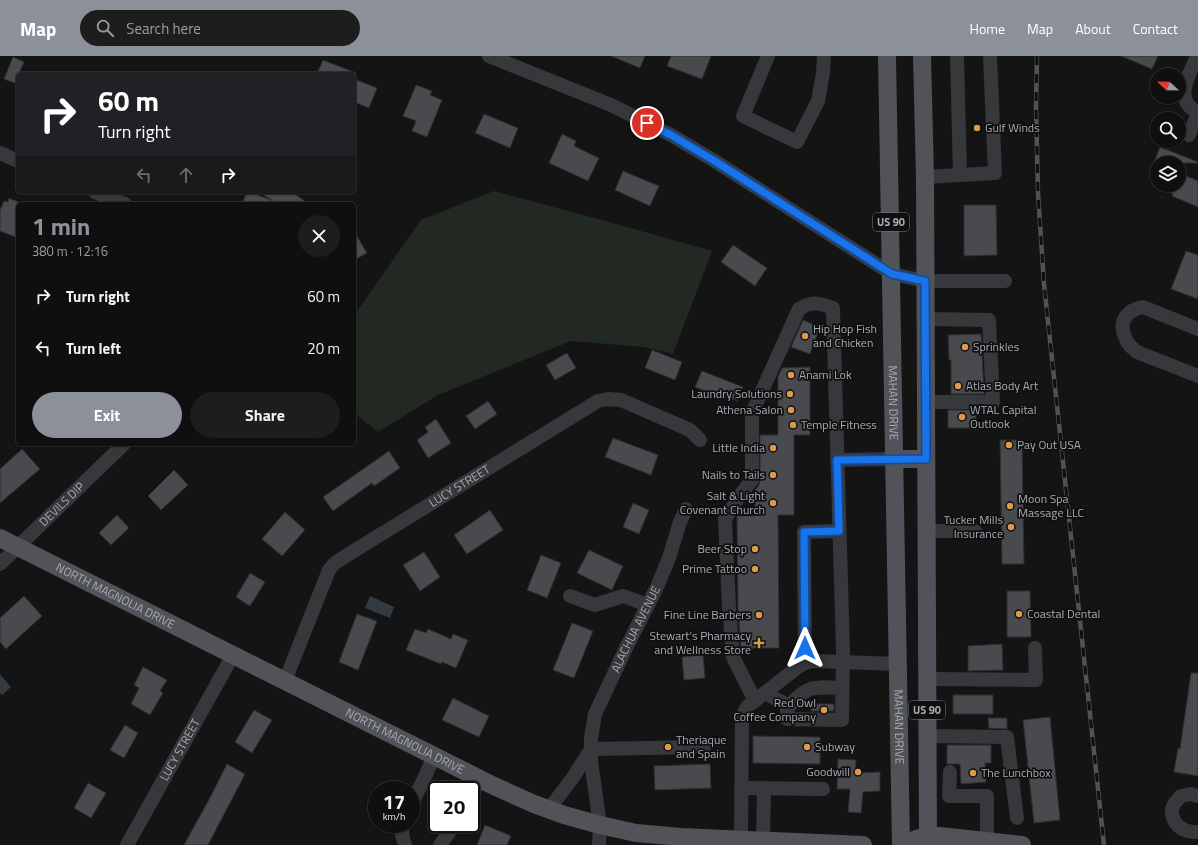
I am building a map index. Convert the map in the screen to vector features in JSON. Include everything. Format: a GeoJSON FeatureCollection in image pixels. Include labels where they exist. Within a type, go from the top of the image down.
{"type":"FeatureCollection","features":[{"type":"Feature","properties":{"kind":"main road","name":"MAHAN DRIVE"},"geometry":{"type":"LineString","coordinates":[[888,56],[902,845]]}},
{"type":"Feature","properties":{"kind":"main road","name":"US 90"},"geometry":{"type":"LineString","coordinates":[[922,56],[925,177],[928,841]]}},
{"type":"Feature","properties":{"kind":"main road"},"geometry":{"type":"LineString","coordinates":[[895,459],[926,459]]}},
{"type":"Feature","properties":{"kind":"main road","name":"NORTH MAGNOLIA DRIVE"},"geometry":{"type":"LineString","coordinates":[[0,538],[508,793],[549,809],[600,825],[636,833],[750,841],[864,845]]}},
{"type":"Feature","properties":{"kind":"main road"},"geometry":{"type":"LineString","coordinates":[[902,845],[914,840],[928,841],[950,837],[1022,845]]}},
{"type":"Feature","properties":{"kind":"street"},"geometry":{"type":"LineString","coordinates":[[489,56],[611,105],[671,135],[720,164],[892,274],[925,281],[1005,281]]}},
{"type":"Feature","properties":{"kind":"street"},"geometry":{"type":"LineString","coordinates":[[768,56],[743,116],[797,142],[818,101],[823,73],[824,56]]}},
{"type":"Feature","properties":{"kind":"street"},"geometry":{"type":"LineString","coordinates":[[957,56],[960,175]]}},
{"type":"Feature","properties":{"kind":"street"},"geometry":{"type":"LineString","coordinates":[[925,177],[995,173],[990,56]]}},
{"type":"Feature","properties":{"kind":"street"},"geometry":{"type":"LineString","coordinates":[[1189,135],[1198,113],[1191,109],[1185,100],[1184,93],[1185,86],[1197,56]]}},
{"type":"Feature","properties":{"kind":"street"},"geometry":{"type":"LineString","coordinates":[[0,153],[16,160]]}},
{"type":"Feature","properties":{"kind":"street"},"geometry":{"type":"LineString","coordinates":[[100,194],[120,202]]}},
{"type":"Feature","properties":{"kind":"street"},"geometry":{"type":"LineString","coordinates":[[789,706],[760,697],[733,657],[728,607],[725,519],[740,495],[752,480],[752,413],[799,309],[806,304],[820,303],[833,308],[843,662],[842,720],[787,719],[787,709],[801,693],[814,687],[842,688]]}},
{"type":"Feature","properties":{"kind":"street"},"geometry":{"type":"LineString","coordinates":[[1198,329],[1143,307],[1135,308],[1128,313],[1124,320],[1123,330],[1129,345],[1137,352],[1198,376]]}},
{"type":"Feature","properties":{"kind":"street"},"geometry":{"type":"LineString","coordinates":[[925,319],[989,320],[993,402],[925,402]]}},
{"type":"Feature","properties":{"kind":"street","name":"LUCY STREET"},"geometry":{"type":"LineString","coordinates":[[284,681],[329,570],[335,563],[598,401],[608,399],[621,400],[690,430],[700,440]]}},
{"type":"Feature","properties":{"kind":"street","name":"DEVILS DIP"},"geometry":{"type":"LineString","coordinates":[[0,564],[122,446]]}},
{"type":"Feature","properties":{"kind":"street"},"geometry":{"type":"LineString","coordinates":[[837,460],[895,459]]}},
{"type":"Feature","properties":{"kind":"street","name":"ALACHUA AVENUE"},"geometry":{"type":"LineString","coordinates":[[598,845],[600,825],[591,750],[591,738],[595,714],[657,586],[669,558],[680,522],[686,509]]}},
{"type":"Feature","properties":{"kind":"street"},"geometry":{"type":"LineString","coordinates":[[806,663],[804,532],[839,531]]}},
{"type":"Feature","properties":{"kind":"street"},"geometry":{"type":"LineString","coordinates":[[926,531],[975,531]]}},
{"type":"Feature","properties":{"kind":"street"},"geometry":{"type":"LineString","coordinates":[[570,596],[595,605],[623,596],[648,605]]}},
{"type":"Feature","properties":{"kind":"street"},"geometry":{"type":"LineString","coordinates":[[927,679],[1036,680],[1034,648]]}},
{"type":"Feature","properties":{"kind":"street","name":"LUCY STREET"},"geometry":{"type":"LineString","coordinates":[[127,845],[233,655]]}},
{"type":"Feature","properties":{"kind":"street"},"geometry":{"type":"LineString","coordinates":[[750,841],[741,788],[742,717],[746,709],[798,667],[806,663],[814,661],[898,664]]}},
{"type":"Feature","properties":{"kind":"street"},"geometry":{"type":"LineString","coordinates":[[928,736],[1007,737],[1016,818]]}},
{"type":"Feature","properties":{"kind":"street"},"geometry":{"type":"LineString","coordinates":[[591,750],[704,747]]}},
{"type":"Feature","properties":{"kind":"street","name":"ALACHUA AVENUE"},"geometry":{"type":"LineString","coordinates":[[549,809],[572,779],[591,750]]}},
{"type":"Feature","properties":{"kind":"street"},"geometry":{"type":"LineString","coordinates":[[420,787],[434,756]]}},
{"type":"Feature","properties":{"kind":"street"},"geometry":{"type":"LineString","coordinates":[[950,772],[949,796],[987,796],[987,841]]}},
{"type":"Feature","properties":{"kind":"street"},"geometry":{"type":"LineString","coordinates":[[928,787],[949,787]]}},
{"type":"Feature","properties":{"kind":"street"},"geometry":{"type":"LineString","coordinates":[[741,788],[823,789]]}},
{"type":"Feature","properties":{"kind":"street"},"geometry":{"type":"LineString","coordinates":[[750,841],[764,788]]}},
{"type":"Feature","properties":{"kind":"street"},"geometry":{"type":"LineString","coordinates":[[1198,796],[1191,794],[1182,796],[1172,810],[1176,825],[1186,831],[1198,832]]}},
{"type":"Feature","properties":{"kind":"street"},"geometry":{"type":"LineString","coordinates":[[402,833],[406,845]]}},
{"type":"Feature","properties":{"kind":"street"},"geometry":{"type":"LineString","coordinates":[[440,845],[449,833]]}},
{"type":"Feature","properties":{"kind":"shaded area"},"geometry":{"type":"Polygon","coordinates":[[[494,191],[712,251],[673,354],[644,347],[571,341],[438,395],[378,432],[356,415],[356,313],[421,220],[494,191]]]}},
{"type":"Feature","properties":{"kind":"shaded area"},"geometry":{"type":"Polygon","coordinates":[[[370,596],[394,607],[390,618],[365,608],[370,596]]]}},
{"type":"Feature","properties":{"kind":"shaded area"},"geometry":{"type":"Polygon","coordinates":[[[0,674],[11,687],[2,695],[0,693],[0,674]]]}},
{"type":"Feature","properties":{"kind":"building"},"geometry":{"type":"Polygon","coordinates":[[[611,56],[645,56],[640,68],[611,56]]]}},
{"type":"Feature","properties":{"kind":"building"},"geometry":{"type":"Polygon","coordinates":[[[671,56],[711,56],[702,79],[667,66],[671,56]]]}},
{"type":"Feature","properties":{"kind":"building"},"geometry":{"type":"Polygon","coordinates":[[[1121,56],[1158,56],[1152,68],[1121,56]]]}},
{"type":"Feature","properties":{"kind":"building"},"geometry":{"type":"Polygon","coordinates":[[[13,57],[24,62],[20,72],[16,72],[16,83],[4,79],[13,57]]]}},
{"type":"Feature","properties":{"kind":"building"},"geometry":{"type":"Polygon","coordinates":[[[323,60],[353,72],[318,72],[323,60]]]}},
{"type":"Feature","properties":{"kind":"building"},"geometry":{"type":"Polygon","coordinates":[[[356,80],[377,88],[369,108],[356,103],[356,80]]]}},
{"type":"Feature","properties":{"kind":"building"},"geometry":{"type":"Polygon","coordinates":[[[416,85],[432,91],[430,95],[442,100],[427,137],[412,131],[416,121],[403,116],[416,85]]]}},
{"type":"Feature","properties":{"kind":"building"},"geometry":{"type":"Polygon","coordinates":[[[484,114],[518,128],[510,148],[475,133],[484,114]]]}},
{"type":"Feature","properties":{"kind":"building"},"geometry":{"type":"Polygon","coordinates":[[[562,134],[576,141],[574,146],[599,158],[588,181],[549,163],[562,134]]]}},
{"type":"Feature","properties":{"kind":"building"},"geometry":{"type":"Polygon","coordinates":[[[1160,148],[1163,148],[1183,156],[1157,156],[1160,148]]]}},
{"type":"Feature","properties":{"kind":"building"},"geometry":{"type":"Polygon","coordinates":[[[1186,157],[1198,162],[1186,163],[1186,157]]]}},
{"type":"Feature","properties":{"kind":"building"},"geometry":{"type":"Polygon","coordinates":[[[623,171],[659,186],[650,206],[615,190],[623,171]]]}},
{"type":"Feature","properties":{"kind":"building"},"geometry":{"type":"Polygon","coordinates":[[[1186,176],[1198,181],[1198,207],[1172,196],[1173,194],[1168,192],[1186,192],[1186,176]]]}},
{"type":"Feature","properties":{"kind":"building"},"geometry":{"type":"Polygon","coordinates":[[[246,194],[255,194],[273,201],[262,194],[295,194],[306,202],[243,202],[246,194]]]}},
{"type":"Feature","properties":{"kind":"building"},"geometry":{"type":"Polygon","coordinates":[[[9,198],[18,202],[16,202],[16,237],[0,231],[0,210],[4,201],[8,202],[9,198]]]}},
{"type":"Feature","properties":{"kind":"building"},"geometry":{"type":"Polygon","coordinates":[[[964,205],[996,205],[997,255],[964,256],[964,205]]]}},
{"type":"Feature","properties":{"kind":"building"},"geometry":{"type":"Polygon","coordinates":[[[356,234],[367,253],[356,259],[356,234]]]}},
{"type":"Feature","properties":{"kind":"building"},"geometry":{"type":"Polygon","coordinates":[[[733,245],[767,268],[755,286],[721,262],[733,245]]]}},
{"type":"Feature","properties":{"kind":"building"},"geometry":{"type":"Polygon","coordinates":[[[1186,251],[1198,255],[1198,299],[1171,289],[1186,251]]]}},
{"type":"Feature","properties":{"kind":"building","name":"Hip Hop Fish and Chicken"},"geometry":{"type":"Polygon","coordinates":[[[803,320],[820,327],[810,354],[791,347],[803,320]]]}},
{"type":"Feature","properties":{"kind":"building"},"geometry":{"type":"Polygon","coordinates":[[[981,334],[984,394],[951,394],[951,360],[949,360],[948,335],[981,334]]]}},
{"type":"Feature","properties":{"kind":"building"},"geometry":{"type":"Polygon","coordinates":[[[652,350],[682,362],[675,380],[645,368],[652,350]]]}},
{"type":"Feature","properties":{"kind":"building"},"geometry":{"type":"Polygon","coordinates":[[[567,353],[576,368],[555,380],[546,365],[567,353]]]}},
{"type":"Feature","properties":{"kind":"building"},"geometry":{"type":"Polygon","coordinates":[[[810,367],[810,435],[794,435],[794,515],[778,515],[779,648],[741,648],[738,608],[737,516],[755,516],[755,490],[759,485],[760,480],[760,435],[778,435],[778,377],[782,368],[810,367]]]}},
{"type":"Feature","properties":{"kind":"building"},"geometry":{"type":"Polygon","coordinates":[[[702,371],[743,387],[737,401],[726,396],[725,399],[695,387],[702,371]]]}},
{"type":"Feature","properties":{"kind":"building"},"geometry":{"type":"Polygon","coordinates":[[[488,401],[497,414],[475,429],[466,416],[488,401]]]}},
{"type":"Feature","properties":{"kind":"building","name":"WTAL Capital Outlook"},"geometry":{"type":"Polygon","coordinates":[[[948,410],[976,410],[976,428],[948,428],[948,410]]]}},
{"type":"Feature","properties":{"kind":"building"},"geometry":{"type":"Polygon","coordinates":[[[436,419],[451,443],[428,458],[417,440],[428,432],[425,427],[436,419]]]}},
{"type":"Feature","properties":{"kind":"building"},"geometry":{"type":"Polygon","coordinates":[[[613,438],[658,455],[651,475],[605,457],[613,438]]]}},
{"type":"Feature","properties":{"kind":"building"},"geometry":{"type":"Polygon","coordinates":[[[1000,440],[1022,440],[1024,564],[1002,564],[1000,440]]]}},
{"type":"Feature","properties":{"kind":"building"},"geometry":{"type":"Polygon","coordinates":[[[22,449],[40,469],[0,503],[0,469],[22,449]]]}},
{"type":"Feature","properties":{"kind":"building"},"geometry":{"type":"Polygon","coordinates":[[[389,451],[400,468],[374,486],[372,483],[333,511],[323,497],[389,451]]]}},
{"type":"Feature","properties":{"kind":"building"},"geometry":{"type":"Polygon","coordinates":[[[174,470],[188,485],[161,510],[148,496],[174,470]]]}},
{"type":"Feature","properties":{"kind":"building"},"geometry":{"type":"Polygon","coordinates":[[[633,503],[649,510],[639,534],[623,527],[633,503]]]}},
{"type":"Feature","properties":{"kind":"building"},"geometry":{"type":"Polygon","coordinates":[[[490,510],[503,530],[467,554],[454,535],[490,510]]]}},
{"type":"Feature","properties":{"kind":"building"},"geometry":{"type":"Polygon","coordinates":[[[285,512],[305,530],[282,556],[262,539],[285,512]]]}},
{"type":"Feature","properties":{"kind":"building"},"geometry":{"type":"Polygon","coordinates":[[[117,515],[129,528],[111,545],[99,533],[117,515]]]}},
{"type":"Feature","properties":{"kind":"building"},"geometry":{"type":"Polygon","coordinates":[[[589,550],[623,566],[612,590],[577,573],[589,550]]]}},
{"type":"Feature","properties":{"kind":"building"},"geometry":{"type":"Polygon","coordinates":[[[424,552],[440,577],[420,591],[403,565],[424,552]]]}},
{"type":"Feature","properties":{"kind":"building"},"geometry":{"type":"Polygon","coordinates":[[[541,555],[561,563],[547,598],[527,590],[541,555]]]}},
{"type":"Feature","properties":{"kind":"building"},"geometry":{"type":"Polygon","coordinates":[[[250,573],[265,582],[250,606],[236,597],[250,573]]]}},
{"type":"Feature","properties":{"kind":"building","name":"Coastal Dental"},"geometry":{"type":"Polygon","coordinates":[[[1007,591],[1030,591],[1031,637],[1007,637],[1007,591]]]}},
{"type":"Feature","properties":{"kind":"building"},"geometry":{"type":"Polygon","coordinates":[[[24,596],[42,616],[6,649],[0,642],[0,618],[24,596]]]}},
{"type":"Feature","properties":{"kind":"building"},"geometry":{"type":"Polygon","coordinates":[[[357,614],[377,621],[358,670],[339,662],[357,614]]]}},
{"type":"Feature","properties":{"kind":"building"},"geometry":{"type":"Polygon","coordinates":[[[572,623],[593,631],[574,678],[553,670],[572,623]]]}},
{"type":"Feature","properties":{"kind":"building"},"geometry":{"type":"Polygon","coordinates":[[[415,629],[426,633],[428,629],[451,639],[453,634],[468,640],[456,668],[442,662],[441,664],[406,650],[415,629]]]}},
{"type":"Feature","properties":{"kind":"building"},"geometry":{"type":"Polygon","coordinates":[[[1002,644],[1003,670],[968,671],[968,646],[1002,644]]]}},
{"type":"Feature","properties":{"kind":"building"},"geometry":{"type":"Polygon","coordinates":[[[703,655],[705,678],[684,680],[682,657],[703,655]]]}},
{"type":"Feature","properties":{"kind":"building"},"geometry":{"type":"Polygon","coordinates":[[[143,667],[167,680],[160,691],[163,693],[150,715],[131,704],[139,688],[134,685],[143,667]]]}},
{"type":"Feature","properties":{"kind":"building"},"geometry":{"type":"Polygon","coordinates":[[[1191,673],[1198,673],[1198,776],[1174,772],[1178,748],[1180,749],[1191,673]]]}},
{"type":"Feature","properties":{"kind":"building"},"geometry":{"type":"Polygon","coordinates":[[[953,695],[993,695],[993,714],[953,714],[953,695]]]}},
{"type":"Feature","properties":{"kind":"building"},"geometry":{"type":"Polygon","coordinates":[[[453,698],[489,716],[479,737],[442,720],[453,698]]]}},
{"type":"Feature","properties":{"kind":"building"},"geometry":{"type":"Polygon","coordinates":[[[811,704],[834,704],[834,711],[811,711],[811,704]]]}},
{"type":"Feature","properties":{"kind":"building"},"geometry":{"type":"Polygon","coordinates":[[[254,710],[272,720],[252,753],[235,742],[254,710]]]}},
{"type":"Feature","properties":{"kind":"building"},"geometry":{"type":"Polygon","coordinates":[[[1050,717],[1060,820],[1034,823],[1023,720],[1050,717]]]}},
{"type":"Feature","properties":{"kind":"building"},"geometry":{"type":"Polygon","coordinates":[[[988,718],[1007,718],[1007,729],[989,728],[988,718]]]}},
{"type":"Feature","properties":{"kind":"building"},"geometry":{"type":"Polygon","coordinates":[[[125,725],[138,733],[124,758],[110,750],[125,725]]]}},
{"type":"Feature","properties":{"kind":"building"},"geometry":{"type":"Polygon","coordinates":[[[753,736],[820,737],[820,764],[753,763],[753,736]]]}},
{"type":"Feature","properties":{"kind":"building"},"geometry":{"type":"Polygon","coordinates":[[[947,745],[991,745],[991,763],[985,763],[986,782],[961,784],[960,764],[947,764],[947,745]]]}},
{"type":"Feature","properties":{"kind":"building"},"geometry":{"type":"Polygon","coordinates":[[[838,759],[856,760],[855,773],[880,772],[880,791],[863,792],[861,813],[848,812],[850,789],[837,789],[838,759]]]}},
{"type":"Feature","properties":{"kind":"building"},"geometry":{"type":"Polygon","coordinates":[[[227,764],[245,774],[208,845],[184,845],[212,794],[227,764]]]}},
{"type":"Feature","properties":{"kind":"building"},"geometry":{"type":"Polygon","coordinates":[[[710,764],[711,788],[655,790],[654,766],[710,764]]]}},
{"type":"Feature","properties":{"kind":"building"},"geometry":{"type":"Polygon","coordinates":[[[88,783],[106,793],[91,818],[74,808],[88,783]]]}},
{"type":"Feature","properties":{"kind":"building"},"geometry":{"type":"Polygon","coordinates":[[[485,825],[511,836],[507,845],[477,845],[485,825]]]}},
{"type":"Feature","properties":{"kind":"railway"},"geometry":{"type":"LineString","coordinates":[[1037,56],[1036,106],[1038,193],[1044,284],[1104,845]]}},
{"type":"Feature","properties":{"kind":"place","name":"Gulf Winds"},"geometry":{"type":"Point","coordinates":[977,128]}},
{"type":"Feature","properties":{"kind":"place","name":"Hip Hop Fish and Chicken"},"geometry":{"type":"Point","coordinates":[805,336]}},
{"type":"Feature","properties":{"kind":"place","name":"Sprinkles"},"geometry":{"type":"Point","coordinates":[965,347]}},
{"type":"Feature","properties":{"kind":"place","name":"Anami Lok"},"geometry":{"type":"Point","coordinates":[791,375]}},
{"type":"Feature","properties":{"kind":"place","name":"Atlas Body Art"},"geometry":{"type":"Point","coordinates":[958,386]}},
{"type":"Feature","properties":{"kind":"place","name":"Laundry Solutions"},"geometry":{"type":"Point","coordinates":[790,394]}},
{"type":"Feature","properties":{"kind":"place","name":"Athena Salon"},"geometry":{"type":"Point","coordinates":[791,410]}},
{"type":"Feature","properties":{"kind":"place","name":"WTAL Capital Outlook"},"geometry":{"type":"Point","coordinates":[962,417]}},
{"type":"Feature","properties":{"kind":"place","name":"Temple Fitness"},"geometry":{"type":"Point","coordinates":[793,425]}},
{"type":"Feature","properties":{"kind":"place","name":"Pay Out USA"},"geometry":{"type":"Point","coordinates":[1009,445]}},
{"type":"Feature","properties":{"kind":"place","name":"Little India"},"geometry":{"type":"Point","coordinates":[773,448]}},
{"type":"Feature","properties":{"kind":"place","name":"Nails to Tails"},"geometry":{"type":"Point","coordinates":[773,475]}},
{"type":"Feature","properties":{"kind":"place","name":"Salt & Light Covenant Church"},"geometry":{"type":"Point","coordinates":[773,503]}},
{"type":"Feature","properties":{"kind":"place","name":"Moon Spa Massage LLC"},"geometry":{"type":"Point","coordinates":[1010,506]}},
{"type":"Feature","properties":{"kind":"place","name":"Tucker Mills Insurance"},"geometry":{"type":"Point","coordinates":[1011,527]}},
{"type":"Feature","properties":{"kind":"place","name":"Beer Stop"},"geometry":{"type":"Point","coordinates":[755,549]}},
{"type":"Feature","properties":{"kind":"place","name":"Prime Tattoo"},"geometry":{"type":"Point","coordinates":[755,569]}},
{"type":"Feature","properties":{"kind":"place","name":"Coastal Dental"},"geometry":{"type":"Point","coordinates":[1019,614]}},
{"type":"Feature","properties":{"kind":"place","name":"Fine Line Barbers"},"geometry":{"type":"Point","coordinates":[759,615]}},
{"type":"Feature","properties":{"kind":"place","name":"Stewart's Pharmacy and Wellness Store"},"geometry":{"type":"Point","coordinates":[759,643]}},
{"type":"Feature","properties":{"kind":"place","name":"Red Owl Coffee Company"},"geometry":{"type":"Point","coordinates":[824,710]}},
{"type":"Feature","properties":{"kind":"place","name":"Theriaque and Spain"},"geometry":{"type":"Point","coordinates":[668,747]}},
{"type":"Feature","properties":{"kind":"place","name":"Subway"},"geometry":{"type":"Point","coordinates":[807,747]}},
{"type":"Feature","properties":{"kind":"place","name":"Goodwill"},"geometry":{"type":"Point","coordinates":[858,772]}},
{"type":"Feature","properties":{"kind":"place","name":"The Lunchbox"},"geometry":{"type":"Point","coordinates":[973,773]}},
{"type":"Feature","properties":{"kind":"route"},"geometry":{"type":"LineString","coordinates":[[647,123],[671,135],[713,160],[892,274],[925,281],[926,459],[837,460],[839,531],[804,532],[805,648]]}}]}
